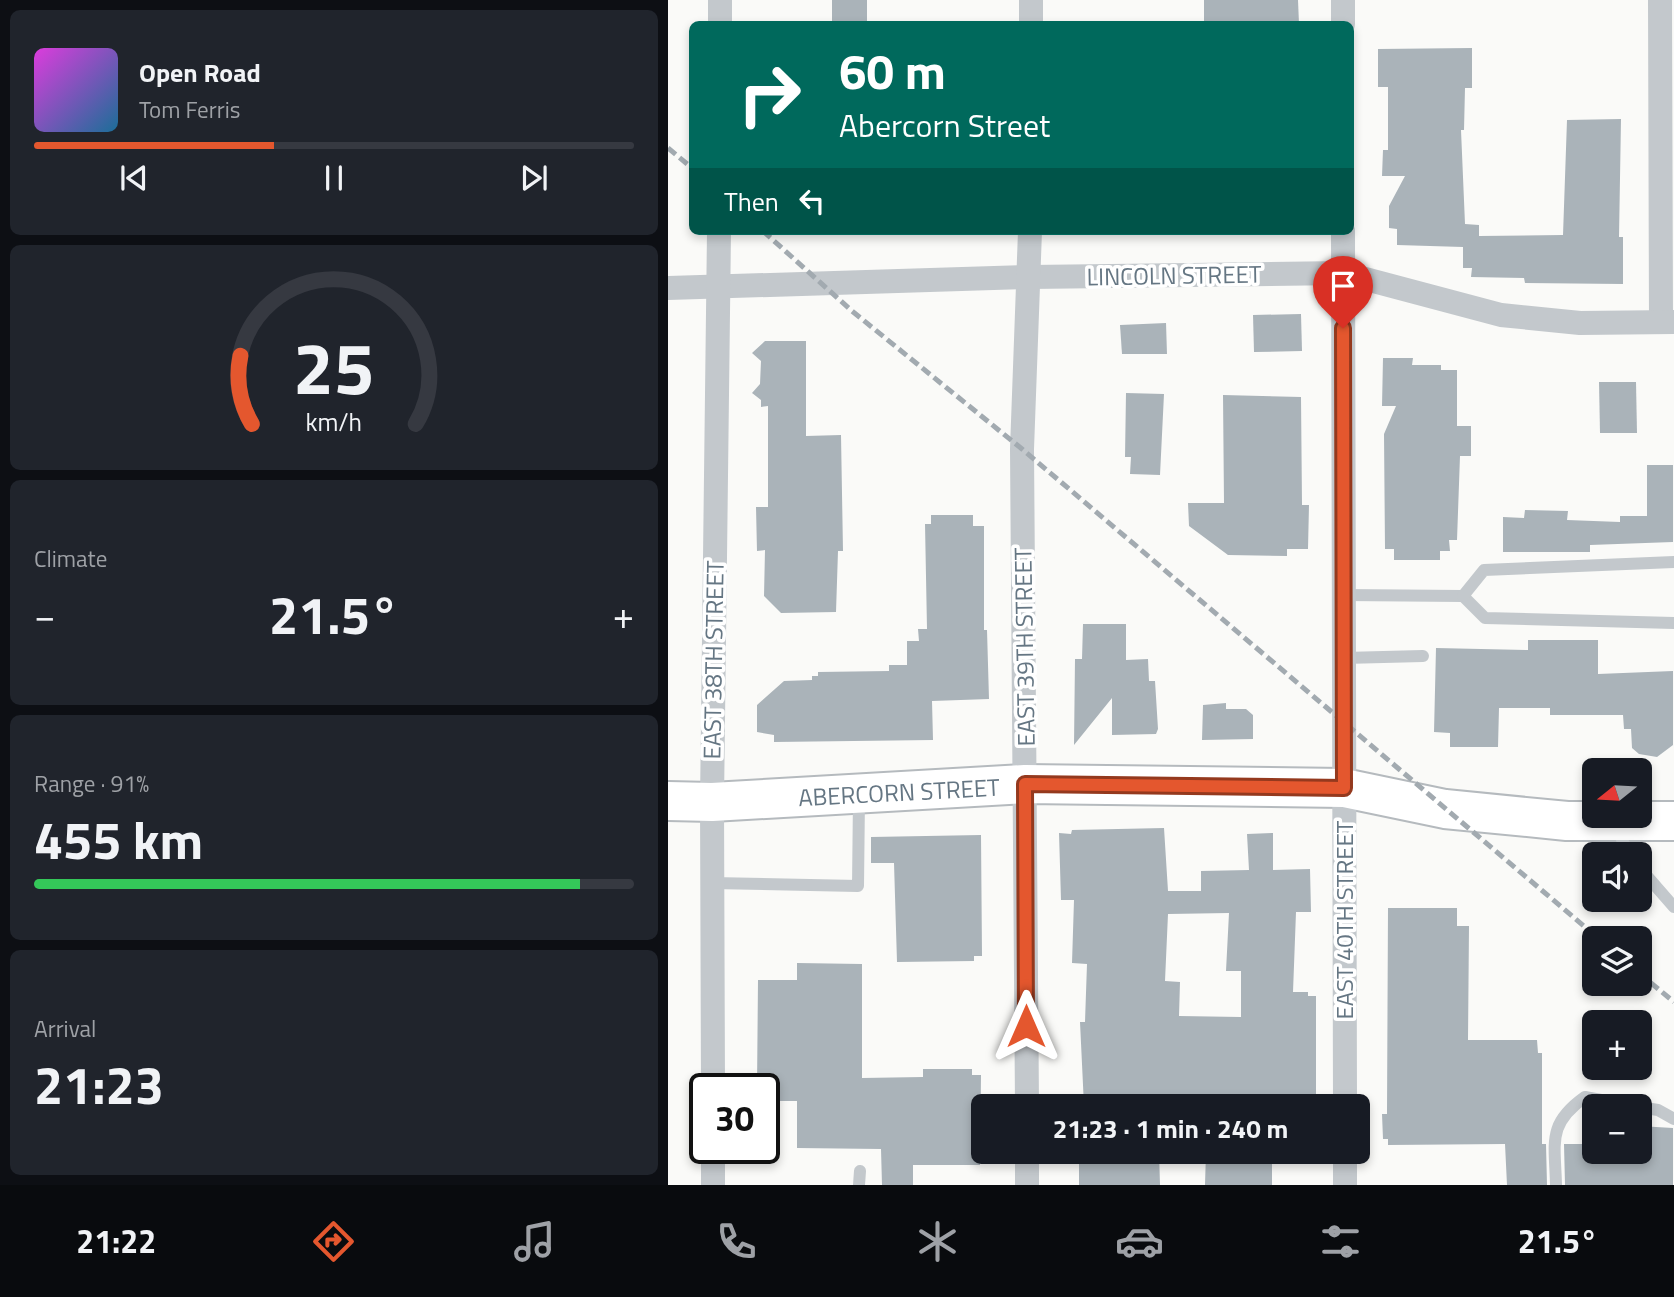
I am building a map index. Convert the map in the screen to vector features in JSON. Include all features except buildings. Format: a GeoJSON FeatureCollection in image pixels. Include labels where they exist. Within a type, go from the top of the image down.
{"type":"FeatureCollection","features":[{"type":"Feature","properties":{"kind":"main road","name":"ABERCORN STREET"},"geometry":{"type":"LineString","coordinates":[[668,802],[712,802],[1025,784],[1344,788],[1445,809],[1567,821],[1621,838],[1674,821]]}},
{"type":"Feature","properties":{"kind":"street"},"geometry":{"type":"LineString","coordinates":[[720,0],[720,21]]}},
{"type":"Feature","properties":{"kind":"street"},"geometry":{"type":"LineString","coordinates":[[1031,0],[1031,21]]}},
{"type":"Feature","properties":{"kind":"street"},"geometry":{"type":"LineString","coordinates":[[1343,0],[1343,21]]}},
{"type":"Feature","properties":{"kind":"street"},"geometry":{"type":"LineString","coordinates":[[1660,0],[1667,44],[1667,322]]}},
{"type":"Feature","properties":{"kind":"street","name":"EAST 38TH STREET"},"geometry":{"type":"LineString","coordinates":[[713,1073],[712,802],[719,235]]}},
{"type":"Feature","properties":{"kind":"street","name":"EAST 39TH STREET"},"geometry":{"type":"LineString","coordinates":[[1027,1094],[1022,449],[1030,235]]}},
{"type":"Feature","properties":{"kind":"street","name":"EAST 40TH STREET"},"geometry":{"type":"LineString","coordinates":[[1343,235],[1345,1094]]}},
{"type":"Feature","properties":{"kind":"street","name":"LINCOLN STREET"},"geometry":{"type":"LineString","coordinates":[[668,288],[1030,277],[1343,272],[1501,315],[1580,323],[1667,322]]}},
{"type":"Feature","properties":{"kind":"street"},"geometry":{"type":"LineString","coordinates":[[713,1164],[713,1185]]}},
{"type":"Feature","properties":{"kind":"street"},"geometry":{"type":"LineString","coordinates":[[1027,1164],[1027,1185]]}},
{"type":"Feature","properties":{"kind":"street"},"geometry":{"type":"LineString","coordinates":[[1345,1164],[1345,1185]]}},
{"type":"Feature","properties":{"kind":"lane"},"geometry":{"type":"LineString","coordinates":[[1463,596],[1484,570],[1674,562]]}},
{"type":"Feature","properties":{"kind":"lane"},"geometry":{"type":"LineString","coordinates":[[1344,595],[1463,596],[1485,618],[1674,623]]}},
{"type":"Feature","properties":{"kind":"lane"},"geometry":{"type":"LineString","coordinates":[[1344,658],[1423,656]]}},
{"type":"Feature","properties":{"kind":"lane"},"geometry":{"type":"LineString","coordinates":[[712,883],[858,886],[859,794]]}},
{"type":"Feature","properties":{"kind":"lane"},"geometry":{"type":"LineString","coordinates":[[1652,882],[1674,907]]}},
{"type":"Feature","properties":{"kind":"lane"},"geometry":{"type":"LineString","coordinates":[[1556,1185],[1555,1131],[1564,1112],[1582,1099]]}},
{"type":"Feature","properties":{"kind":"lane"},"geometry":{"type":"LineString","coordinates":[[1652,1109],[1674,1119]]}},
{"type":"Feature","properties":{"kind":"lane"},"geometry":{"type":"LineString","coordinates":[[859,1185],[860,1171]]}},
{"type":"Feature","properties":{"kind":"railway"},"geometry":{"type":"LineString","coordinates":[[668,148],[689,166]]}},
{"type":"Feature","properties":{"kind":"railway"},"geometry":{"type":"LineString","coordinates":[[767,235],[852,311],[1022,449],[1584,926]]}},
{"type":"Feature","properties":{"kind":"railway"},"geometry":{"type":"LineString","coordinates":[[1652,984],[1674,1002]]}},
{"type":"Feature","properties":{"kind":"route"},"geometry":{"type":"LineString","coordinates":[[1026,1026],[1025,784],[1344,788],[1343,328]]}}]}
